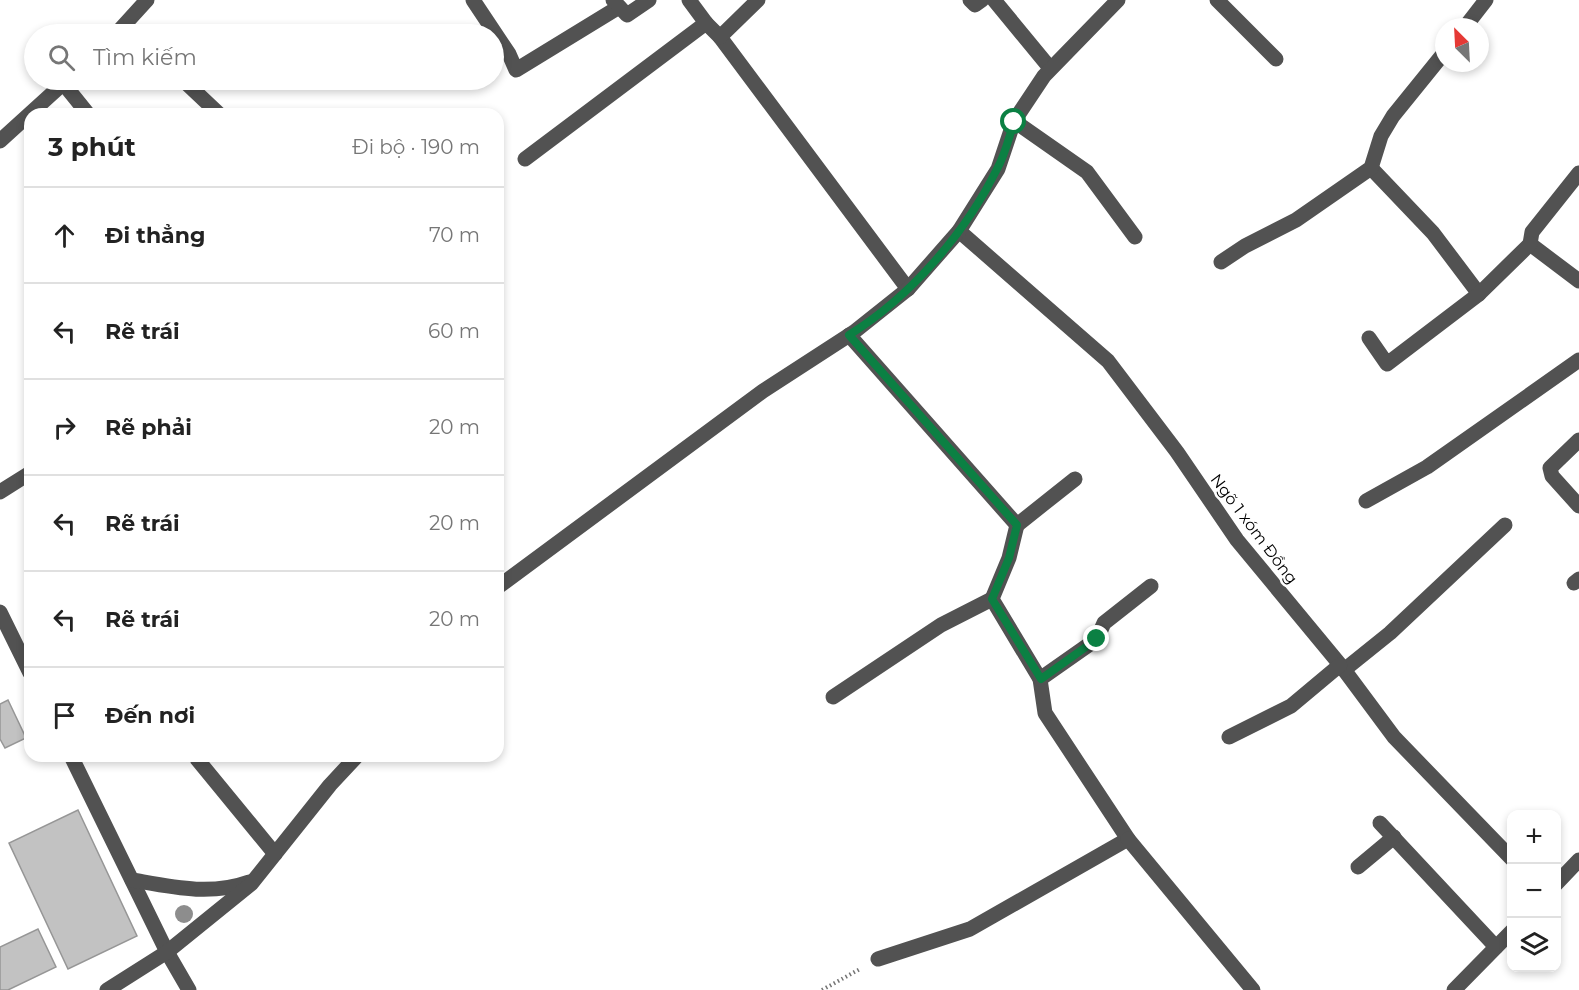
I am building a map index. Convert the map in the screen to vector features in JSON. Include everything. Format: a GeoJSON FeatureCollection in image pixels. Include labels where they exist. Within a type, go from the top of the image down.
{"type":"FeatureCollection","features":[{"type":"Feature","properties":{"kind":"street"},"geometry":{"type":"LineString","coordinates":[[131,24],[146,0]]}},
{"type":"Feature","properties":{"kind":"street"},"geometry":{"type":"LineString","coordinates":[[473,0],[489,24]]}},
{"type":"Feature","properties":{"kind":"street"},"geometry":{"type":"LineString","coordinates":[[504,46],[516,70],[616,3],[627,15],[649,0]]}},
{"type":"Feature","properties":{"kind":"street"},"geometry":{"type":"LineString","coordinates":[[689,0],[720,37],[908,289]]}},
{"type":"Feature","properties":{"kind":"street"},"geometry":{"type":"LineString","coordinates":[[720,37],[758,0]]}},
{"type":"Feature","properties":{"kind":"street"},"geometry":{"type":"LineString","coordinates":[[970,0],[975,5],[982,0]]}},
{"type":"Feature","properties":{"kind":"street"},"geometry":{"type":"LineString","coordinates":[[994,0],[1050,68]]}},
{"type":"Feature","properties":{"kind":"street"},"geometry":{"type":"LineString","coordinates":[[1217,0],[1276,59]]}},
{"type":"Feature","properties":{"kind":"street"},"geometry":{"type":"LineString","coordinates":[[1472,18],[1486,0]]}},
{"type":"Feature","properties":{"kind":"street"},"geometry":{"type":"LineString","coordinates":[[504,583],[763,391],[849,335],[908,289],[959,231],[998,169],[1014,122],[1050,68],[1114,2]]}},
{"type":"Feature","properties":{"kind":"street"},"geometry":{"type":"LineString","coordinates":[[525,159],[706,23]]}},
{"type":"Feature","properties":{"kind":"street"},"geometry":{"type":"LineString","coordinates":[[1221,262],[1245,246],[1296,220],[1371,168],[1378,152],[1381,136],[1393,116],[1435,64]]}},
{"type":"Feature","properties":{"kind":"street"},"geometry":{"type":"LineString","coordinates":[[36,108],[55,90]]}},
{"type":"Feature","properties":{"kind":"street"},"geometry":{"type":"LineString","coordinates":[[71,90],[84,108]]}},
{"type":"Feature","properties":{"kind":"street"},"geometry":{"type":"LineString","coordinates":[[194,90],[213,108]]}},
{"type":"Feature","properties":{"kind":"street"},"geometry":{"type":"LineString","coordinates":[[0,141],[24,119]]}},
{"type":"Feature","properties":{"kind":"street"},"geometry":{"type":"LineString","coordinates":[[1014,122],[1087,172],[1135,237]]}},
{"type":"Feature","properties":{"kind":"street"},"geometry":{"type":"LineString","coordinates":[[1371,168],[1433,233],[1479,294]]}},
{"type":"Feature","properties":{"kind":"street"},"geometry":{"type":"LineString","coordinates":[[1369,338],[1387,364],[1479,294],[1530,244],[1532,232],[1579,173]]}},
{"type":"Feature","properties":{"kind":"street","name":"Ngõ 1 xóm Đồng"},"geometry":{"type":"LineString","coordinates":[[959,231],[1108,361],[1177,452],[1237,540],[1342,668],[1394,738],[1507,854]]}},
{"type":"Feature","properties":{"kind":"street"},"geometry":{"type":"LineString","coordinates":[[1530,244],[1579,281]]}},
{"type":"Feature","properties":{"kind":"street"},"geometry":{"type":"LineString","coordinates":[[849,335],[1017,525]]}},
{"type":"Feature","properties":{"kind":"street"},"geometry":{"type":"LineString","coordinates":[[1366,501],[1427,466],[1579,360]]}},
{"type":"Feature","properties":{"kind":"street"},"geometry":{"type":"LineString","coordinates":[[1579,440],[1550,468],[1552,476],[1579,507]]}},
{"type":"Feature","properties":{"kind":"street"},"geometry":{"type":"LineString","coordinates":[[0,492],[24,476]]}},
{"type":"Feature","properties":{"kind":"street"},"geometry":{"type":"LineString","coordinates":[[833,697],[941,625],[992,599],[1009,558],[1017,525],[1075,479]]}},
{"type":"Feature","properties":{"kind":"street"},"geometry":{"type":"LineString","coordinates":[[1229,737],[1291,706],[1390,633],[1504,525]]}},
{"type":"Feature","properties":{"kind":"street"},"geometry":{"type":"LineString","coordinates":[[1041,679],[1097,639],[1104,623],[1151,586]]}},
{"type":"Feature","properties":{"kind":"street"},"geometry":{"type":"LineString","coordinates":[[992,599],[1041,679],[1045,712],[1128,838],[1253,990]]}},
{"type":"Feature","properties":{"kind":"street"},"geometry":{"type":"LineString","coordinates":[[0,612],[24,661]]}},
{"type":"Feature","properties":{"kind":"street"},"geometry":{"type":"LineString","coordinates":[[74,762],[167,952],[189,990]]}},
{"type":"Feature","properties":{"kind":"street"},"geometry":{"type":"LineString","coordinates":[[199,762],[275,854]]}},
{"type":"Feature","properties":{"kind":"street"},"geometry":{"type":"LineString","coordinates":[[107,990],[167,952],[255,879],[352,762]]}},
{"type":"Feature","properties":{"kind":"street"},"geometry":{"type":"LineString","coordinates":[[1380,823],[1496,947]]}},
{"type":"Feature","properties":{"kind":"street"},"geometry":{"type":"LineString","coordinates":[[1358,867],[1394,837]]}},
{"type":"Feature","properties":{"kind":"street"},"geometry":{"type":"LineString","coordinates":[[878,959],[970,929],[1128,838]]}},
{"type":"Feature","properties":{"kind":"street"},"geometry":{"type":"LineString","coordinates":[[1561,880],[1579,860]]}},
{"type":"Feature","properties":{"kind":"street"},"geometry":{"type":"LineString","coordinates":[[132,880],[194,890],[218,890],[255,879]]}},
{"type":"Feature","properties":{"kind":"street"},"geometry":{"type":"LineString","coordinates":[[1454,990],[1507,936]]}},
{"type":"Feature","properties":{"kind":"path"},"geometry":{"type":"LineString","coordinates":[[822,990],[878,959]]}},
{"type":"Feature","properties":{"kind":"building"},"geometry":{"type":"Polygon","coordinates":[[[8,700],[24,734],[24,739],[5,748],[0,739],[0,704],[8,700]]]}},
{"type":"Feature","properties":{"kind":"building"},"geometry":{"type":"Polygon","coordinates":[[[78,810],[137,936],[68,969],[9,843],[78,810]]]}},
{"type":"Feature","properties":{"kind":"building"},"geometry":{"type":"Polygon","coordinates":[[[38,929],[56,967],[8,990],[0,990],[0,947],[38,929]]]}},
{"type":"Feature","properties":{"kind":"route"},"geometry":{"type":"LineString","coordinates":[[1014,122],[998,169],[959,231],[908,289],[849,335],[1017,525],[1009,558],[992,599],[1041,679],[1097,639]]}}]}
